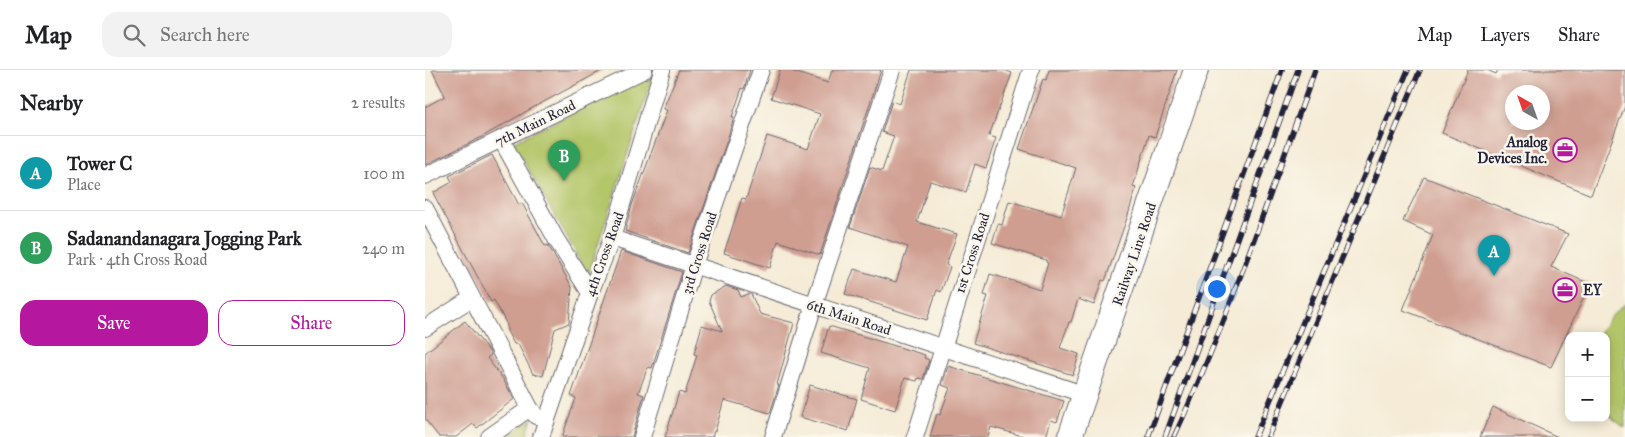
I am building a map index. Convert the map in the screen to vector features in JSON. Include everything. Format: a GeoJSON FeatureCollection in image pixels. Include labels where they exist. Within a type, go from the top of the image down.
{"type":"FeatureCollection","features":[{"type":"Feature","properties":{"kind":"main road","name":"Railway Line Road"},"geometry":{"type":"LineString","coordinates":[[1070,437],[1196,70]]}},
{"type":"Feature","properties":{"kind":"street","name":"7th Main Road"},"geometry":{"type":"LineString","coordinates":[[425,176],[644,70]]}},
{"type":"Feature","properties":{"kind":"street","name":"4th Cross Road"},"geometry":{"type":"LineString","coordinates":[[542,432],[590,293],[612,238],[662,70]]}},
{"type":"Feature","properties":{"kind":"street","name":"3rd Cross Road"},"geometry":{"type":"LineString","coordinates":[[642,437],[694,266],[761,70]]}},
{"type":"Feature","properties":{"kind":"street"},"geometry":{"type":"LineString","coordinates":[[773,437],[814,305],[892,70]]}},
{"type":"Feature","properties":{"kind":"street","name":"1st Cross Road"},"geometry":{"type":"LineString","coordinates":[[915,437],[1031,70]]}},
{"type":"Feature","properties":{"kind":"street"},"geometry":{"type":"LineString","coordinates":[[501,139],[556,240],[590,293]]}},
{"type":"Feature","properties":{"kind":"street"},"geometry":{"type":"LineString","coordinates":[[425,208],[542,432]]}},
{"type":"Feature","properties":{"kind":"street","name":"6th Main Road"},"geometry":{"type":"LineString","coordinates":[[612,238],[1086,395]]}},
{"type":"Feature","properties":{"kind":"street"},"geometry":{"type":"LineString","coordinates":[[425,328],[472,298]]}},
{"type":"Feature","properties":{"kind":"street"},"geometry":{"type":"LineString","coordinates":[[489,437],[530,408]]}},
{"type":"Feature","properties":{"kind":"green space"},"geometry":{"type":"Polygon","coordinates":[[[654,73],[588,275],[513,142],[654,73]]]}},
{"type":"Feature","properties":{"kind":"green space"},"geometry":{"type":"Polygon","coordinates":[[[1625,304],[1625,428],[1610,415],[1610,332],[1600,332],[1625,304]]]}},
{"type":"Feature","properties":{"kind":"green space"},"geometry":{"type":"Polygon","coordinates":[[[532,419],[526,437],[507,437],[532,419]]]}},
{"type":"Feature","properties":{"kind":"building"},"geometry":{"type":"Polygon","coordinates":[[[432,70],[603,70],[482,137],[425,165],[425,107],[445,96],[432,70]]]}},
{"type":"Feature","properties":{"kind":"building"},"geometry":{"type":"Polygon","coordinates":[[[679,70],[750,70],[732,117],[734,117],[727,140],[688,253],[625,231],[632,205],[667,110],[663,109],[679,70]]]}},
{"type":"Feature","properties":{"kind":"building"},"geometry":{"type":"Polygon","coordinates":[[[780,70],[788,70],[828,83],[832,70],[881,70],[820,255],[778,241],[770,268],[724,253],[742,198],[746,199],[767,136],[808,149],[820,114],[771,98],[780,70]]]}},
{"type":"Feature","properties":{"kind":"building"},"geometry":{"type":"Polygon","coordinates":[[[911,70],[1004,70],[1012,73],[989,136],[996,138],[986,168],[975,164],[966,192],[930,181],[917,222],[957,234],[946,265],[950,267],[941,292],[937,290],[927,320],[845,294],[854,269],[896,282],[908,247],[850,227],[870,167],[882,171],[894,136],[882,132],[892,101],[900,104],[911,70]]]}},
{"type":"Feature","properties":{"kind":"building"},"geometry":{"type":"Polygon","coordinates":[[[1049,70],[1177,70],[1155,137],[1149,135],[1133,187],[1136,188],[1128,215],[1105,281],[1102,280],[1094,305],[1078,299],[1060,348],[1079,354],[1073,375],[973,343],[988,296],[984,295],[990,274],[1040,289],[1048,263],[1046,260],[992,243],[998,224],[1002,225],[1009,201],[1061,216],[1076,168],[1019,149],[1043,79],[1046,80],[1049,70]]]}},
{"type":"Feature","properties":{"kind":"building"},"geometry":{"type":"Polygon","coordinates":[[[1468,70],[1487,70],[1496,74],[1498,70],[1625,70],[1625,106],[1591,195],[1442,133],[1468,70]]]}},
{"type":"Feature","properties":{"kind":"building"},"geometry":{"type":"Polygon","coordinates":[[[492,155],[519,205],[522,203],[545,246],[548,245],[572,287],[569,323],[555,329],[543,376],[533,374],[518,344],[514,344],[494,300],[491,302],[433,193],[452,182],[449,176],[492,155]]]}},
{"type":"Feature","properties":{"kind":"building"},"geometry":{"type":"Polygon","coordinates":[[[1424,177],[1568,234],[1551,267],[1590,284],[1567,332],[1565,332],[1565,337],[1551,367],[1403,310],[1433,235],[1403,221],[1424,177]]]}},
{"type":"Feature","properties":{"kind":"building"},"geometry":{"type":"Polygon","coordinates":[[[621,251],[682,272],[652,368],[648,367],[638,393],[644,395],[632,437],[562,437],[576,398],[571,396],[621,251]]]}},
{"type":"Feature","properties":{"kind":"building"},"geometry":{"type":"Polygon","coordinates":[[[726,286],[738,290],[741,297],[751,294],[760,314],[794,323],[770,413],[724,400],[712,437],[665,437],[679,392],[685,394],[697,355],[694,354],[702,325],[722,331],[709,301],[711,295],[726,286]]]}},
{"type":"Feature","properties":{"kind":"building"},"geometry":{"type":"Polygon","coordinates":[[[465,321],[489,351],[491,355],[487,358],[503,379],[514,399],[477,428],[473,424],[456,437],[439,437],[425,419],[425,353],[465,321]]]}},
{"type":"Feature","properties":{"kind":"building"},"geometry":{"type":"Polygon","coordinates":[[[829,326],[925,355],[924,358],[929,360],[923,379],[918,378],[917,381],[905,378],[895,410],[861,399],[870,368],[821,353],[829,326]]]}},
{"type":"Feature","properties":{"kind":"building"},"geometry":{"type":"Polygon","coordinates":[[[948,366],[1064,401],[1057,422],[1051,420],[1046,437],[1026,437],[991,427],[988,437],[930,437],[937,414],[940,415],[950,388],[942,385],[948,366]]]}},
{"type":"Feature","properties":{"kind":"building"},"geometry":{"type":"Polygon","coordinates":[[[810,385],[857,399],[848,431],[800,417],[810,385]]]}},
{"type":"Feature","properties":{"kind":"building"},"geometry":{"type":"Polygon","coordinates":[[[1493,407],[1558,437],[1480,437],[1493,407]]]}},
{"type":"Feature","properties":{"kind":"railway"},"geometry":{"type":"LineString","coordinates":[[1148,437],[1282,70]]}},
{"type":"Feature","properties":{"kind":"railway"},"geometry":{"type":"LineString","coordinates":[[1165,437],[1298,70]]}},
{"type":"Feature","properties":{"kind":"railway"},"geometry":{"type":"LineString","coordinates":[[1174,437],[1231,301],[1315,70]]}},
{"type":"Feature","properties":{"kind":"railway"},"geometry":{"type":"LineString","coordinates":[[1255,437],[1408,70]]}},
{"type":"Feature","properties":{"kind":"railway"},"geometry":{"type":"LineString","coordinates":[[1268,437],[1420,70]]}},
{"type":"Feature","properties":{"kind":"place","name":"Analog Devices Inc."},"geometry":{"type":"Point","coordinates":[1565,150]}},
{"type":"Feature","properties":{"kind":"place","name":"Sadanandanagara Jogging Park"},"geometry":{"type":"Point","coordinates":[564,181]}},
{"type":"Feature","properties":{"kind":"place","name":"Tower C"},"geometry":{"type":"Point","coordinates":[1494,276]}},
{"type":"Feature","properties":{"kind":"place","name":"EY"},"geometry":{"type":"Point","coordinates":[1565,290]}}]}
